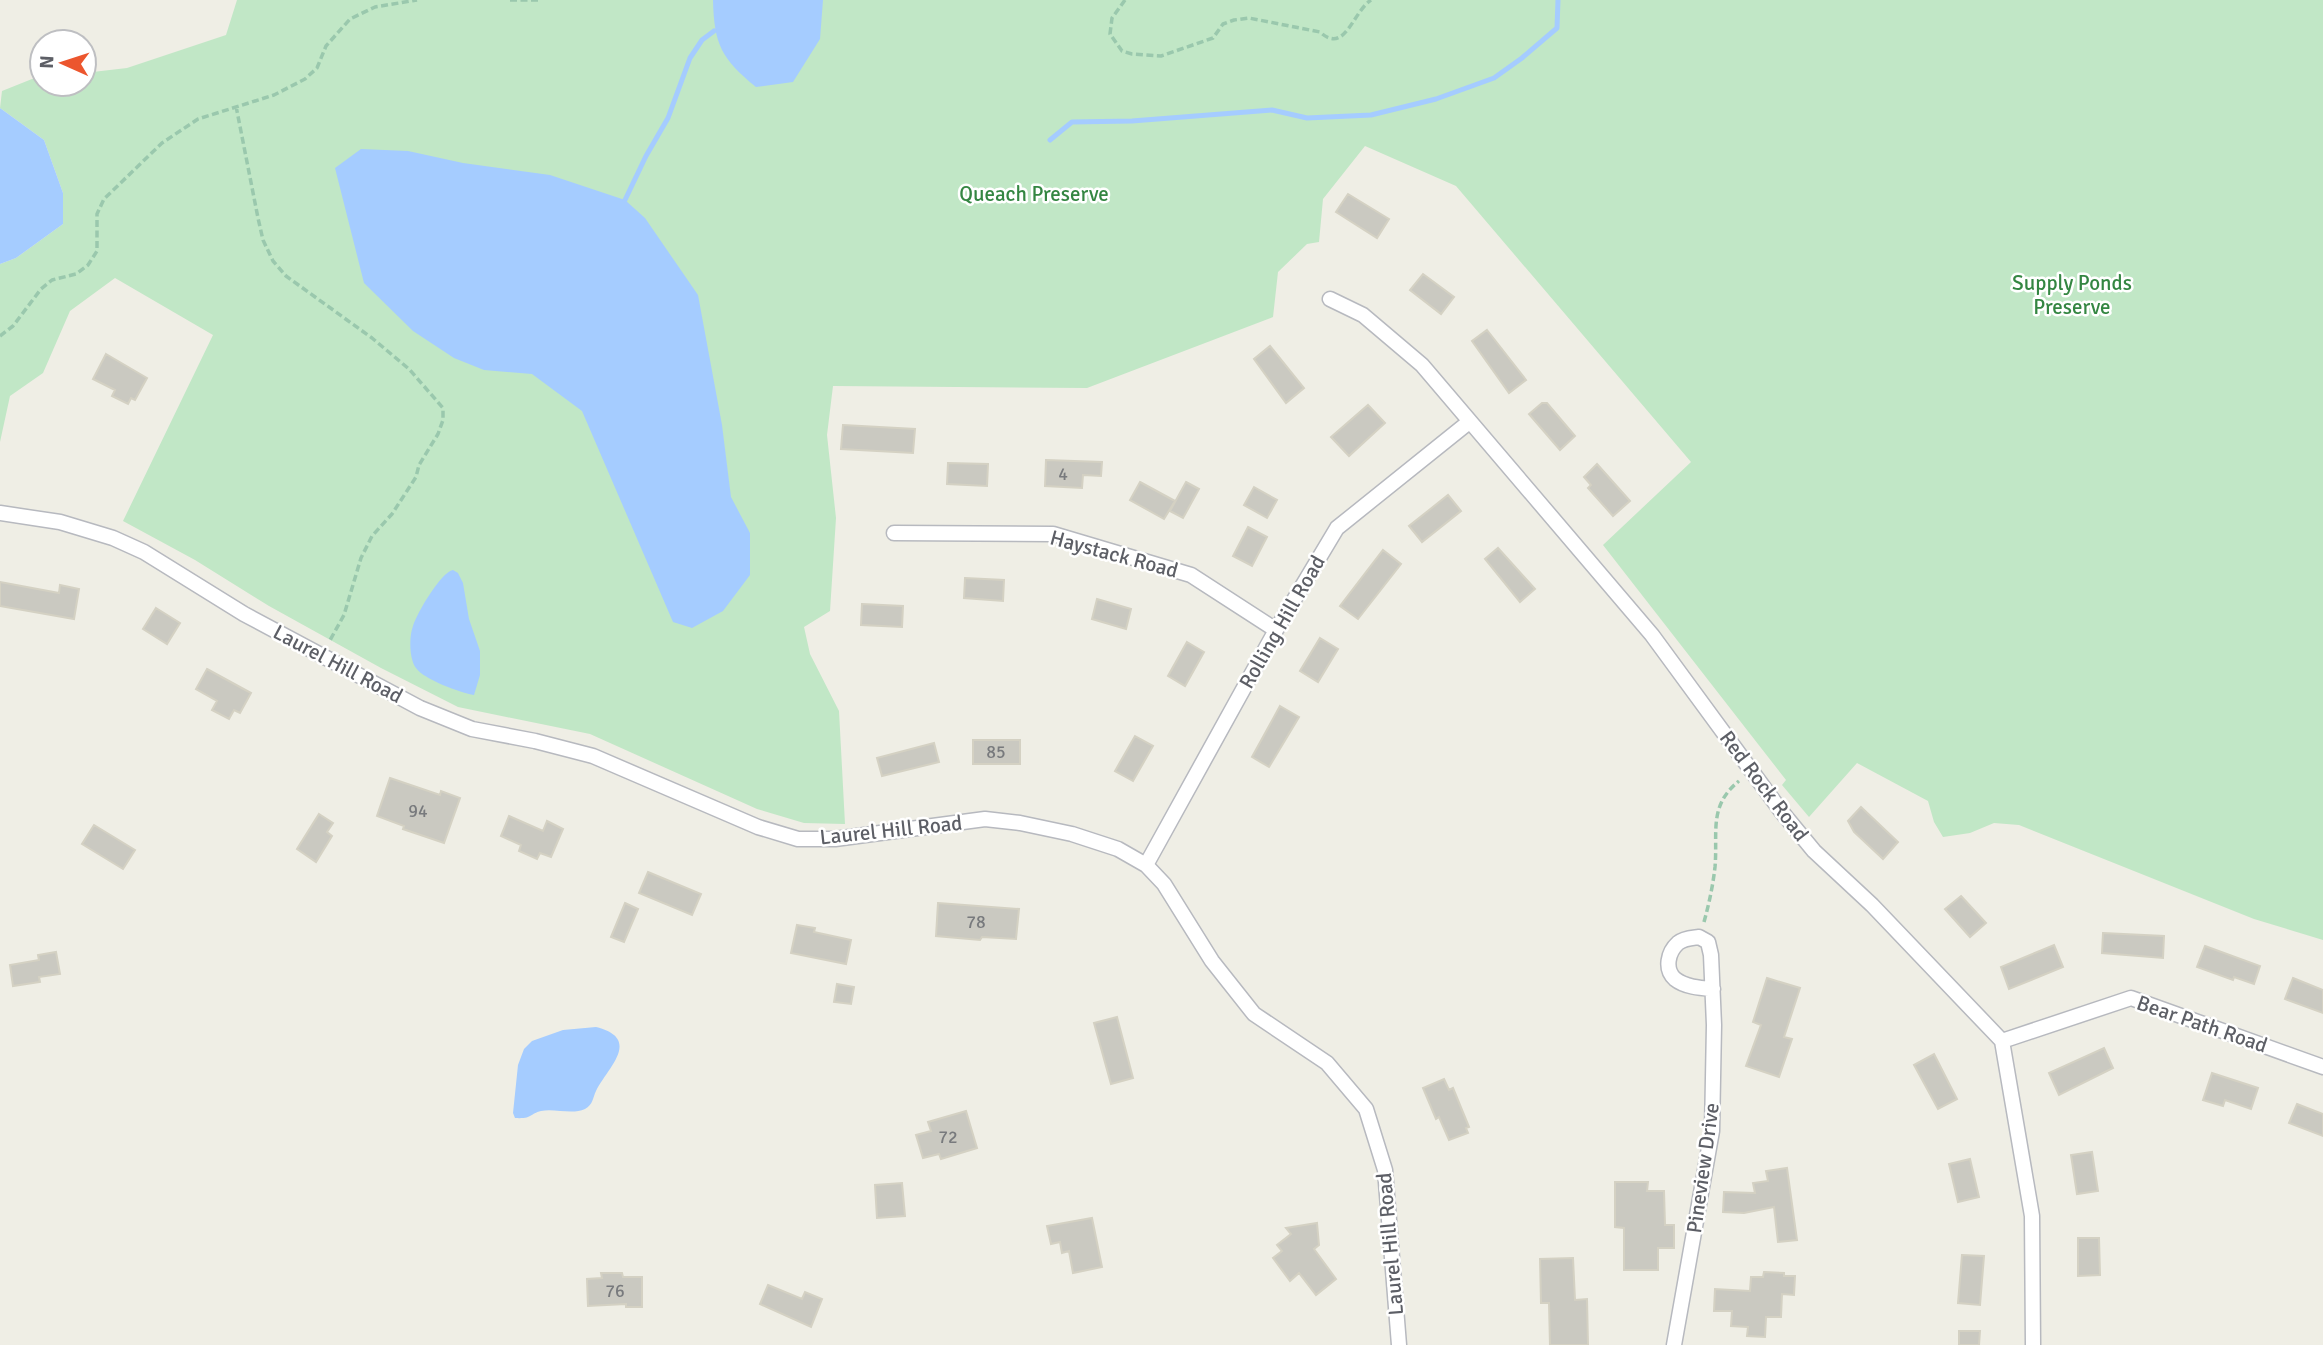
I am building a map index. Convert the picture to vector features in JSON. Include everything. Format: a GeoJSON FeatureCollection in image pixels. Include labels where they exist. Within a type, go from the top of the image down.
{"type":"FeatureCollection","features":[{"type":"Feature","properties":{"kind":"street","name":"Red Rock Road"},"geometry":{"type":"LineString","coordinates":[[1330,299],[1363,315],[1422,365],[1652,635],[1781,811],[1814,851],[1872,905],[2002,1041]]}},
{"type":"Feature","properties":{"kind":"street","name":"Rolling Hill Road"},"geometry":{"type":"LineString","coordinates":[[1146,864],[1276,629],[1337,528],[1469,422]]}},
{"type":"Feature","properties":{"kind":"street","name":"Laurel Hill Road"},"geometry":{"type":"LineString","coordinates":[[0,513],[60,522],[113,538],[144,552],[213,596],[420,708],[472,729],[593,756],[758,827],[798,839],[835,839],[985,819],[1072,834],[1118,849],[1146,864],[1164,884],[1212,961],[1254,1014],[1327,1063],[1366,1110],[1385,1170],[1399,1345]]}},
{"type":"Feature","properties":{"kind":"street","name":"Haystack Road"},"geometry":{"type":"LineString","coordinates":[[894,533],[1053,534],[1191,575],[1276,629]]}},
{"type":"Feature","properties":{"kind":"street","name":"Pineview Drive"},"geometry":{"type":"LineString","coordinates":[[1674,1345],[1712,1131],[1713,989],[1708,942],[1699,937]]}},
{"type":"Feature","properties":{"kind":"street"},"geometry":{"type":"LineString","coordinates":[[1699,937],[1679,942],[1671,952],[1668,966],[1672,977],[1684,984],[1713,989]]}},
{"type":"Feature","properties":{"kind":"street","name":"Bear Path Road"},"geometry":{"type":"LineString","coordinates":[[2002,1041],[2131,998],[2323,1067]]}},
{"type":"Feature","properties":{"kind":"street"},"geometry":{"type":"LineString","coordinates":[[2002,1041],[2032,1216],[2032,1345]]}},
{"type":"Feature","properties":{"kind":"path"},"geometry":{"type":"LineString","coordinates":[[0,335],[13,326],[41,289],[52,280],[76,274],[88,265],[97,251],[97,215],[104,199],[162,143],[198,119],[290,88],[305,79],[317,68],[326,46],[350,19],[375,7],[417,0]]}},
{"type":"Feature","properties":{"kind":"path"},"geometry":{"type":"LineString","coordinates":[[510,0],[541,0]]}},
{"type":"Feature","properties":{"kind":"path"},"geometry":{"type":"LineString","coordinates":[[1125,0],[1112,19],[1110,34],[1122,51],[1161,56],[1213,38],[1223,24],[1249,18],[1320,32],[1326,38],[1336,40],[1344,36],[1355,15],[1371,0]]}},
{"type":"Feature","properties":{"kind":"path"},"geometry":{"type":"LineString","coordinates":[[236,106],[263,240],[273,261],[286,276],[355,325],[409,369],[443,408],[443,420],[438,434],[419,465],[416,477],[392,514],[372,536],[361,558],[344,615],[321,656]]}},
{"type":"Feature","properties":{"kind":"path"},"geometry":{"type":"LineString","coordinates":[[1699,937],[1715,868],[1715,824],[1718,808],[1731,788],[1753,772]]}},
{"type":"Feature","properties":{"kind":"green space"},"geometry":{"type":"Polygon","coordinates":[[[237,0],[2323,0],[2323,940],[2254,919],[2019,825],[1994,823],[1970,833],[1943,837],[1934,822],[1928,801],[1857,763],[1809,817],[1782,785],[1786,780],[1603,545],[1691,462],[1456,186],[1365,146],[1323,199],[1319,242],[1307,244],[1278,272],[1273,317],[1087,388],[833,386],[827,435],[836,518],[830,611],[804,627],[810,654],[839,711],[845,824],[804,823],[757,809],[590,734],[458,707],[269,606],[195,560],[123,521],[213,335],[115,278],[70,311],[43,373],[10,396],[0,442],[0,264],[16,258],[63,224],[63,193],[44,140],[0,108],[2,91],[28,81],[28,98],[98,98],[98,71],[127,68],[226,35],[237,0]]]}},
{"type":"Feature","properties":{"kind":"water"},"geometry":{"type":"Polygon","coordinates":[[[713,0],[823,0],[820,39],[793,82],[756,87],[735,68],[718,40],[713,0]]]}},
{"type":"Feature","properties":{"kind":"water"},"geometry":{"type":"Polygon","coordinates":[[[0,108],[44,140],[63,193],[63,224],[16,258],[0,264],[0,108]]]}},
{"type":"Feature","properties":{"kind":"water"},"geometry":{"type":"Polygon","coordinates":[[[361,149],[408,151],[463,163],[550,175],[625,200],[645,218],[698,295],[722,425],[731,497],[750,533],[750,575],[723,611],[692,628],[673,622],[582,411],[532,374],[484,370],[454,358],[413,331],[364,283],[335,168],[361,149]]]}},
{"type":"Feature","properties":{"kind":"water"},"geometry":{"type":"Polygon","coordinates":[[[453,570],[458,573],[463,583],[469,619],[480,651],[480,675],[474,695],[426,677],[416,668],[411,653],[412,630],[419,612],[436,585],[453,570]]]}},
{"type":"Feature","properties":{"kind":"water"},"geometry":{"type":"Polygon","coordinates":[[[596,1027],[610,1032],[620,1046],[618,1055],[590,1105],[580,1111],[546,1110],[528,1117],[515,1118],[513,1113],[518,1065],[524,1049],[532,1041],[563,1030],[596,1027]]]}},
{"type":"Feature","properties":{"kind":"building"},"geometry":{"type":"Polygon","coordinates":[[[1348,194],[1389,219],[1377,238],[1336,212],[1348,194]]]}},
{"type":"Feature","properties":{"kind":"building"},"geometry":{"type":"Polygon","coordinates":[[[1423,274],[1454,297],[1441,314],[1410,290],[1423,274]]]}},
{"type":"Feature","properties":{"kind":"building"},"geometry":{"type":"Polygon","coordinates":[[[1487,330],[1526,380],[1509,393],[1472,341],[1487,330]]]}},
{"type":"Feature","properties":{"kind":"building"},"geometry":{"type":"Polygon","coordinates":[[[1270,346],[1304,388],[1286,403],[1254,359],[1270,346]]]}},
{"type":"Feature","properties":{"kind":"building"},"geometry":{"type":"Polygon","coordinates":[[[106,354],[147,378],[135,400],[131,398],[128,404],[112,396],[115,390],[93,379],[106,354]]]}},
{"type":"Feature","properties":{"kind":"building"},"geometry":{"type":"Polygon","coordinates":[[[1542,403],[1547,403],[1575,436],[1560,450],[1529,414],[1542,403]]]}},
{"type":"Feature","properties":{"kind":"building"},"geometry":{"type":"Polygon","coordinates":[[[1368,405],[1385,423],[1349,456],[1331,437],[1368,405]]]}},
{"type":"Feature","properties":{"kind":"building"},"geometry":{"type":"Polygon","coordinates":[[[843,425],[915,429],[913,453],[841,449],[843,425]]]}},
{"type":"Feature","properties":{"kind":"building"},"geometry":{"type":"Polygon","coordinates":[[[1046,460],[1102,462],[1101,476],[1083,475],[1082,488],[1045,486],[1046,460]]]}},
{"type":"Feature","properties":{"kind":"building"},"geometry":{"type":"Polygon","coordinates":[[[948,463],[988,464],[987,486],[947,484],[948,463]]]}},
{"type":"Feature","properties":{"kind":"building"},"geometry":{"type":"Polygon","coordinates":[[[1597,464],[1630,501],[1613,516],[1588,488],[1591,485],[1584,477],[1597,464]]]}},
{"type":"Feature","properties":{"kind":"building"},"geometry":{"type":"Polygon","coordinates":[[[1140,482],[1175,501],[1164,519],[1130,500],[1140,482]]]}},
{"type":"Feature","properties":{"kind":"building"},"geometry":{"type":"Polygon","coordinates":[[[1186,482],[1199,489],[1183,518],[1170,511],[1186,482]]]}},
{"type":"Feature","properties":{"kind":"building"},"geometry":{"type":"Polygon","coordinates":[[[1254,487],[1277,500],[1267,518],[1244,505],[1254,487]]]}},
{"type":"Feature","properties":{"kind":"building"},"geometry":{"type":"Polygon","coordinates":[[[1448,495],[1461,511],[1422,542],[1409,526],[1448,495]]]}},
{"type":"Feature","properties":{"kind":"building"},"geometry":{"type":"Polygon","coordinates":[[[1248,527],[1267,537],[1252,566],[1233,556],[1248,527]]]}},
{"type":"Feature","properties":{"kind":"building"},"geometry":{"type":"Polygon","coordinates":[[[1498,548],[1535,589],[1520,602],[1485,559],[1498,548]]]}},
{"type":"Feature","properties":{"kind":"building"},"geometry":{"type":"Polygon","coordinates":[[[1383,550],[1401,564],[1358,619],[1340,606],[1383,550]]]}},
{"type":"Feature","properties":{"kind":"building"},"geometry":{"type":"Polygon","coordinates":[[[965,578],[1004,580],[1003,601],[964,598],[965,578]]]}},
{"type":"Feature","properties":{"kind":"building"},"geometry":{"type":"Polygon","coordinates":[[[0,582],[59,593],[60,585],[79,589],[74,619],[0,606],[0,582]]]}},
{"type":"Feature","properties":{"kind":"building"},"geometry":{"type":"Polygon","coordinates":[[[1097,599],[1131,609],[1126,629],[1092,619],[1097,599]]]}},
{"type":"Feature","properties":{"kind":"building"},"geometry":{"type":"Polygon","coordinates":[[[862,604],[903,606],[902,627],[861,625],[862,604]]]}},
{"type":"Feature","properties":{"kind":"building"},"geometry":{"type":"Polygon","coordinates":[[[156,608],[180,623],[167,644],[143,629],[156,608]]]}},
{"type":"Feature","properties":{"kind":"building"},"geometry":{"type":"Polygon","coordinates":[[[1320,638],[1338,649],[1318,682],[1300,671],[1320,638]]]}},
{"type":"Feature","properties":{"kind":"building"},"geometry":{"type":"Polygon","coordinates":[[[1187,642],[1204,652],[1185,686],[1168,676],[1187,642]]]}},
{"type":"Feature","properties":{"kind":"building"},"geometry":{"type":"Polygon","coordinates":[[[207,669],[251,693],[240,713],[234,710],[229,719],[212,710],[217,701],[196,689],[207,669]]]}},
{"type":"Feature","properties":{"kind":"building"},"geometry":{"type":"Polygon","coordinates":[[[1280,706],[1299,717],[1269,767],[1252,757],[1280,706]]]}},
{"type":"Feature","properties":{"kind":"building"},"geometry":{"type":"Polygon","coordinates":[[[1135,736],[1153,746],[1133,781],[1115,771],[1135,736]]]}},
{"type":"Feature","properties":{"kind":"building"},"geometry":{"type":"Polygon","coordinates":[[[973,740],[1020,740],[1020,764],[973,764],[973,740]]]}},
{"type":"Feature","properties":{"kind":"building"},"geometry":{"type":"Polygon","coordinates":[[[934,743],[939,762],[882,776],[877,758],[934,743]]]}},
{"type":"Feature","properties":{"kind":"building"},"geometry":{"type":"Polygon","coordinates":[[[390,778],[440,795],[441,791],[460,798],[444,843],[403,829],[404,826],[377,816],[390,778]]]}},
{"type":"Feature","properties":{"kind":"building"},"geometry":{"type":"Polygon","coordinates":[[[1861,807],[1898,842],[1883,859],[1854,832],[1848,821],[1861,807]]]}},
{"type":"Feature","properties":{"kind":"building"},"geometry":{"type":"Polygon","coordinates":[[[319,814],[333,823],[327,832],[332,836],[316,862],[297,849],[319,814]]]}},
{"type":"Feature","properties":{"kind":"building"},"geometry":{"type":"Polygon","coordinates":[[[509,816],[543,831],[547,821],[563,829],[551,857],[540,853],[537,859],[519,851],[521,845],[501,836],[509,816]]]}},
{"type":"Feature","properties":{"kind":"building"},"geometry":{"type":"Polygon","coordinates":[[[94,825],[135,850],[123,869],[82,844],[94,825]]]}},
{"type":"Feature","properties":{"kind":"building"},"geometry":{"type":"Polygon","coordinates":[[[648,872],[701,894],[692,915],[639,893],[648,872]]]}},
{"type":"Feature","properties":{"kind":"building"},"geometry":{"type":"Polygon","coordinates":[[[1961,896],[1986,923],[1970,937],[1945,909],[1961,896]]]}},
{"type":"Feature","properties":{"kind":"building"},"geometry":{"type":"Polygon","coordinates":[[[625,903],[638,909],[624,942],[611,937],[625,903]]]}},
{"type":"Feature","properties":{"kind":"building"},"geometry":{"type":"Polygon","coordinates":[[[938,903],[1019,909],[1016,939],[982,937],[980,940],[936,936],[938,903]]]}},
{"type":"Feature","properties":{"kind":"building"},"geometry":{"type":"Polygon","coordinates":[[[797,925],[815,928],[814,932],[851,940],[846,964],[791,953],[797,925]]]}},
{"type":"Feature","properties":{"kind":"building"},"geometry":{"type":"Polygon","coordinates":[[[2103,933],[2164,936],[2163,958],[2102,953],[2103,933]]]}},
{"type":"Feature","properties":{"kind":"building"},"geometry":{"type":"Polygon","coordinates":[[[2054,945],[2063,967],[2009,989],[2001,967],[2054,945]]]}},
{"type":"Feature","properties":{"kind":"building"},"geometry":{"type":"Polygon","coordinates":[[[2205,946],[2260,966],[2254,984],[2234,977],[2233,980],[2197,967],[2205,946]]]}},
{"type":"Feature","properties":{"kind":"building"},"geometry":{"type":"Polygon","coordinates":[[[56,952],[60,974],[39,977],[40,982],[13,986],[10,965],[39,960],[38,955],[56,952]]]}},
{"type":"Feature","properties":{"kind":"building"},"geometry":{"type":"Polygon","coordinates":[[[1767,978],[1800,988],[1784,1037],[1792,1039],[1779,1077],[1746,1066],[1761,1025],[1753,1022],[1767,978]]]}},
{"type":"Feature","properties":{"kind":"building"},"geometry":{"type":"Polygon","coordinates":[[[2293,978],[2323,990],[2323,1013],[2285,999],[2293,978]]]}},
{"type":"Feature","properties":{"kind":"building"},"geometry":{"type":"Polygon","coordinates":[[[837,984],[854,987],[851,1004],[834,1002],[837,984]]]}},
{"type":"Feature","properties":{"kind":"building"},"geometry":{"type":"Polygon","coordinates":[[[1117,1017],[1133,1078],[1111,1084],[1094,1023],[1117,1017]]]}},
{"type":"Feature","properties":{"kind":"building"},"geometry":{"type":"Polygon","coordinates":[[[2104,1048],[2113,1068],[2059,1095],[2049,1073],[2104,1048]]]}},
{"type":"Feature","properties":{"kind":"building"},"geometry":{"type":"Polygon","coordinates":[[[1934,1054],[1957,1099],[1938,1109],[1914,1065],[1934,1054]]]}},
{"type":"Feature","properties":{"kind":"building"},"geometry":{"type":"Polygon","coordinates":[[[2212,1073],[2258,1088],[2251,1109],[2225,1100],[2223,1106],[2203,1100],[2212,1073]]]}},
{"type":"Feature","properties":{"kind":"building"},"geometry":{"type":"Polygon","coordinates":[[[1444,1079],[1449,1090],[1453,1088],[1469,1127],[1466,1128],[1468,1133],[1449,1140],[1439,1117],[1436,1119],[1423,1088],[1444,1079]]]}},
{"type":"Feature","properties":{"kind":"building"},"geometry":{"type":"Polygon","coordinates":[[[2297,1104],[2323,1114],[2323,1136],[2289,1123],[2297,1104]]]}},
{"type":"Feature","properties":{"kind":"building"},"geometry":{"type":"Polygon","coordinates":[[[966,1111],[977,1148],[941,1159],[939,1154],[923,1158],[916,1135],[931,1131],[928,1122],[966,1111]]]}},
{"type":"Feature","properties":{"kind":"building"},"geometry":{"type":"Polygon","coordinates":[[[2092,1152],[2098,1191],[2077,1194],[2071,1155],[2092,1152]]]}},
{"type":"Feature","properties":{"kind":"building"},"geometry":{"type":"Polygon","coordinates":[[[1970,1159],[1979,1197],[1958,1202],[1949,1164],[1970,1159]]]}},
{"type":"Feature","properties":{"kind":"building"},"geometry":{"type":"Polygon","coordinates":[[[1787,1168],[1797,1240],[1778,1242],[1774,1207],[1744,1213],[1723,1212],[1724,1192],[1755,1193],[1753,1183],[1768,1181],[1766,1171],[1787,1168]]]}},
{"type":"Feature","properties":{"kind":"building"},"geometry":{"type":"Polygon","coordinates":[[[1615,1182],[1648,1182],[1647,1191],[1664,1191],[1665,1225],[1674,1225],[1674,1248],[1658,1248],[1658,1270],[1624,1270],[1624,1228],[1615,1227],[1615,1182]]]}},
{"type":"Feature","properties":{"kind":"building"},"geometry":{"type":"Polygon","coordinates":[[[902,1183],[905,1216],[877,1218],[875,1185],[902,1183]]]}},
{"type":"Feature","properties":{"kind":"building"},"geometry":{"type":"Polygon","coordinates":[[[1092,1218],[1102,1267],[1073,1273],[1069,1251],[1062,1253],[1060,1242],[1051,1244],[1047,1226],[1092,1218]]]}},
{"type":"Feature","properties":{"kind":"building"},"geometry":{"type":"Polygon","coordinates":[[[1317,1223],[1319,1245],[1314,1249],[1336,1279],[1316,1295],[1299,1273],[1290,1281],[1273,1258],[1282,1251],[1277,1245],[1291,1234],[1286,1228],[1317,1223]]]}},
{"type":"Feature","properties":{"kind":"building"},"geometry":{"type":"Polygon","coordinates":[[[2078,1238],[2099,1238],[2100,1275],[2078,1276],[2078,1238]]]}},
{"type":"Feature","properties":{"kind":"building"},"geometry":{"type":"Polygon","coordinates":[[[1962,1255],[1984,1256],[1980,1305],[1958,1303],[1962,1255]]]}},
{"type":"Feature","properties":{"kind":"building"},"geometry":{"type":"Polygon","coordinates":[[[1573,1258],[1575,1300],[1587,1299],[1588,1345],[1550,1345],[1549,1303],[1541,1303],[1540,1259],[1573,1258]]]}},
{"type":"Feature","properties":{"kind":"building"},"geometry":{"type":"Polygon","coordinates":[[[1764,1272],[1795,1276],[1794,1295],[1782,1294],[1781,1317],[1766,1317],[1765,1337],[1747,1336],[1748,1327],[1731,1326],[1732,1311],[1714,1311],[1715,1289],[1750,1291],[1751,1277],[1763,1277],[1764,1272]]]}},
{"type":"Feature","properties":{"kind":"building"},"geometry":{"type":"Polygon","coordinates":[[[601,1273],[642,1277],[642,1307],[626,1307],[626,1304],[588,1306],[587,1279],[602,1278],[601,1273]]]}},
{"type":"Feature","properties":{"kind":"building"},"geometry":{"type":"Polygon","coordinates":[[[768,1285],[802,1299],[805,1292],[822,1299],[811,1327],[760,1304],[768,1285]]]}},
{"type":"Feature","properties":{"kind":"building"},"geometry":{"type":"Polygon","coordinates":[[[1959,1331],[1980,1331],[1979,1345],[1959,1345],[1959,1331]]]}},
{"type":"Feature","properties":{"kind":"waterway"},"geometry":{"type":"LineString","coordinates":[[1050,140],[1072,122],[1132,121],[1272,110],[1307,118],[1371,115],[1436,99],[1494,78],[1522,58],[1557,28],[1558,0]]}},
{"type":"Feature","properties":{"kind":"waterway"},"geometry":{"type":"LineString","coordinates":[[625,200],[668,118],[690,58],[702,40],[714,31]]}},
{"type":"Feature","properties":{"kind":"park label","name":"Queach Preserve"},"geometry":{"type":"Point","coordinates":[1034,194]}},
{"type":"Feature","properties":{"kind":"park label","name":"Supply Ponds Preserve"},"geometry":{"type":"Point","coordinates":[2072,295]}}]}
